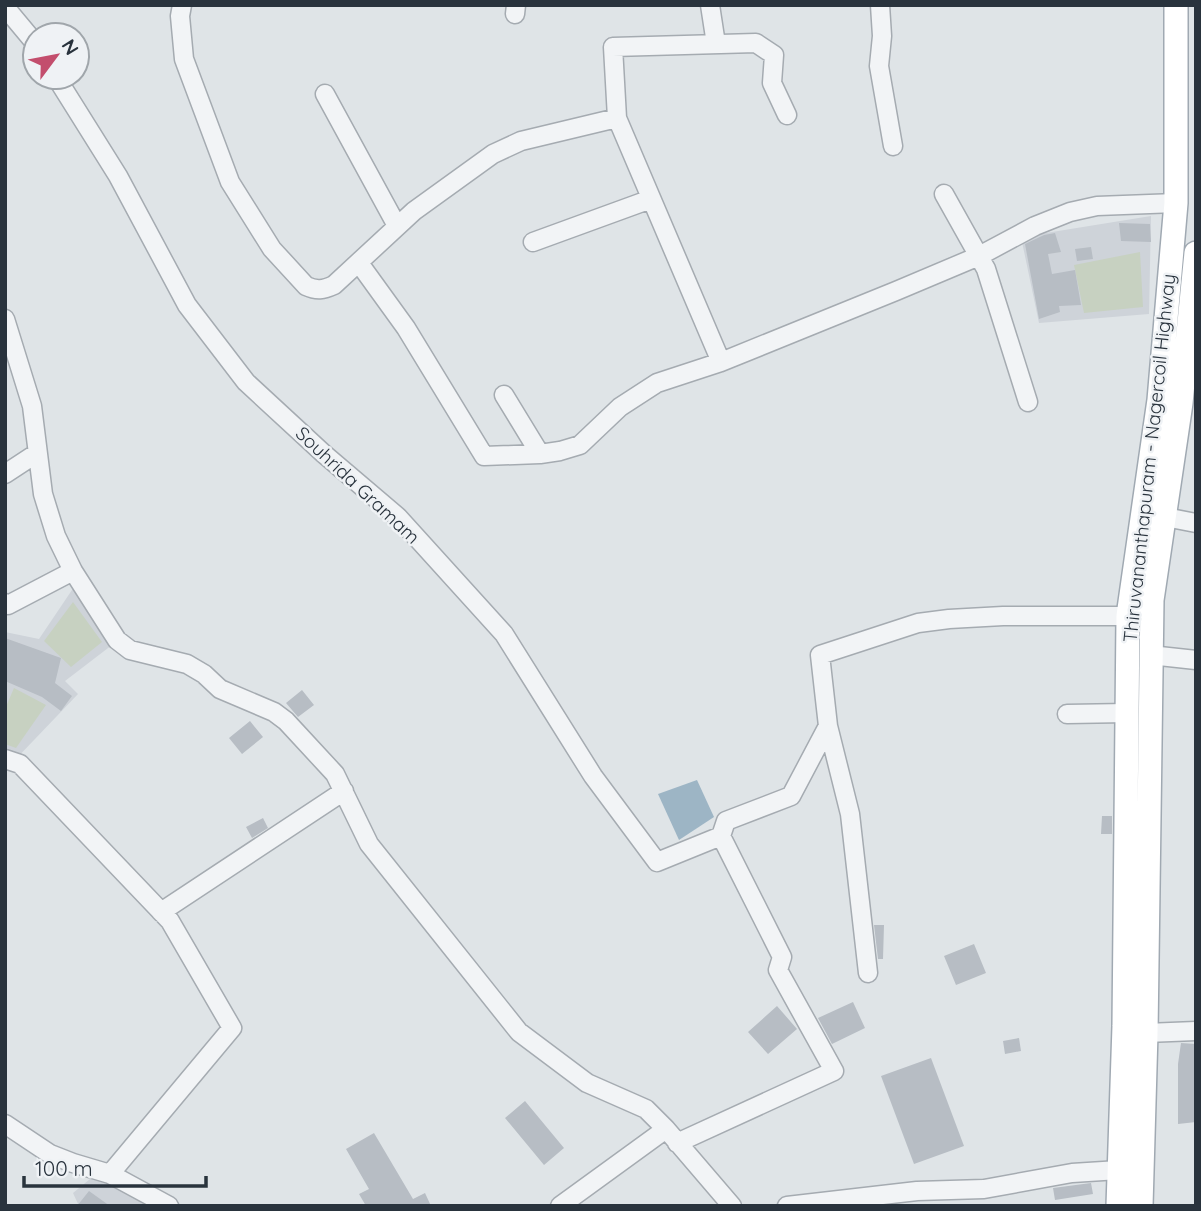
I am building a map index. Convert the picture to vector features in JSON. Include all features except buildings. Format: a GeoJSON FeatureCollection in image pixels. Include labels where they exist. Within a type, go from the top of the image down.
{"type":"FeatureCollection","features":[{"type":"Feature","properties":{"kind":"main road","name":"Thiruvananthapuram - Nagercoil Highway"},"geometry":{"type":"LineString","coordinates":[[1118,1206],[1124,1026],[1128,616],[1159,400],[1176,203],[1176,5]]}},
{"type":"Feature","properties":{"kind":"main road","name":"Thiruvananthapuram - Nagercoil Highway"},"geometry":{"type":"LineString","coordinates":[[1141,1206],[1152,600],[1181,403],[1196,253]]}},
{"type":"Feature","properties":{"kind":"street"},"geometry":{"type":"LineString","coordinates":[[182,5],[180,16],[184,59],[230,182],[272,249],[306,286],[312,289],[323,290],[334,285],[397,226],[466,172],[494,154],[521,141],[617,118]]}},
{"type":"Feature","properties":{"kind":"street"},"geometry":{"type":"LineString","coordinates":[[710,5],[716,44]]}},
{"type":"Feature","properties":{"kind":"street"},"geometry":{"type":"LineString","coordinates":[[880,5],[882,36],[878,66],[893,146]]}},
{"type":"Feature","properties":{"kind":"street"},"geometry":{"type":"LineString","coordinates":[[5,7],[21,26]]}},
{"type":"Feature","properties":{"kind":"street"},"geometry":{"type":"LineString","coordinates":[[721,362],[617,118],[613,47],[756,43],[774,55],[772,83],[787,115]]}},
{"type":"Feature","properties":{"kind":"street","name":"Souhrida Gramam"},"geometry":{"type":"LineString","coordinates":[[65,91],[118,176],[187,305],[212,338],[246,382],[398,517],[504,634],[593,776],[657,862],[721,835]]}},
{"type":"Feature","properties":{"kind":"street"},"geometry":{"type":"LineString","coordinates":[[325,94],[397,226]]}},
{"type":"Feature","properties":{"kind":"street"},"geometry":{"type":"LineString","coordinates":[[944,194],[986,269],[1028,402]]}},
{"type":"Feature","properties":{"kind":"street"},"geometry":{"type":"LineString","coordinates":[[533,242],[651,199]]}},
{"type":"Feature","properties":{"kind":"street"},"geometry":{"type":"LineString","coordinates":[[359,263],[406,328],[484,456],[540,454],[580,445],[620,407],[657,383],[721,362],[979,256],[1035,226],[1070,212],[1097,206],[1176,203]]}},
{"type":"Feature","properties":{"kind":"street"},"geometry":{"type":"LineString","coordinates":[[5,319],[32,406],[43,494],[56,536],[73,570],[117,640],[130,650],[187,664],[204,674],[220,689],[274,712],[293,729],[335,774],[369,844],[519,1032],[587,1083],[646,1109],[732,1206]]}},
{"type":"Feature","properties":{"kind":"street"},"geometry":{"type":"LineString","coordinates":[[504,395],[540,454]]}},
{"type":"Feature","properties":{"kind":"street"},"geometry":{"type":"LineString","coordinates":[[5,474],[37,453]]}},
{"type":"Feature","properties":{"kind":"street"},"geometry":{"type":"LineString","coordinates":[[1165,517],[1196,523]]}},
{"type":"Feature","properties":{"kind":"street"},"geometry":{"type":"LineString","coordinates":[[5,603],[8,605],[73,570]]}},
{"type":"Feature","properties":{"kind":"street"},"geometry":{"type":"LineString","coordinates":[[868,973],[850,814],[828,726],[820,654],[918,623],[1003,616],[1128,616]]}},
{"type":"Feature","properties":{"kind":"street"},"geometry":{"type":"LineString","coordinates":[[1150,655],[1196,660]]}},
{"type":"Feature","properties":{"kind":"street"},"geometry":{"type":"LineString","coordinates":[[1067,714],[1127,713]]}},
{"type":"Feature","properties":{"kind":"street"},"geometry":{"type":"LineString","coordinates":[[560,1206],[671,1136],[834,1071],[778,970],[782,957],[721,835],[726,821],[791,796],[828,726]]}},
{"type":"Feature","properties":{"kind":"street"},"geometry":{"type":"LineString","coordinates":[[5,759],[20,764],[170,921],[232,1028],[110,1174]]}},
{"type":"Feature","properties":{"kind":"street"},"geometry":{"type":"LineString","coordinates":[[161,912],[344,791]]}},
{"type":"Feature","properties":{"kind":"street"},"geometry":{"type":"LineString","coordinates":[[1146,1033],[1196,1031]]}},
{"type":"Feature","properties":{"kind":"street"},"geometry":{"type":"LineString","coordinates":[[5,1124],[50,1154],[110,1174],[169,1206]]}},
{"type":"Feature","properties":{"kind":"street"},"geometry":{"type":"LineString","coordinates":[[787,1206],[917,1191],[984,1189],[1072,1172],[1119,1170]]}},
{"type":"Feature","properties":{"kind":"shaded area"},"geometry":{"type":"Polygon","coordinates":[[[1151,216],[1149,314],[1039,323],[1021,237],[1151,216]]]}},
{"type":"Feature","properties":{"kind":"shaded area"},"geometry":{"type":"Polygon","coordinates":[[[74,587],[112,645],[65,681],[78,694],[12,763],[5,761],[5,632],[39,639],[74,587]]]}},
{"type":"Feature","properties":{"kind":"shaded area"},"geometry":{"type":"Polygon","coordinates":[[[96,1174],[156,1206],[79,1206],[73,1193],[96,1174]]]}},
{"type":"Feature","properties":{"kind":"green space"},"geometry":{"type":"Polygon","coordinates":[[[1140,252],[1143,307],[1084,313],[1074,265],[1140,252]]]}},
{"type":"Feature","properties":{"kind":"green space"},"geometry":{"type":"Polygon","coordinates":[[[73,602],[102,642],[71,667],[44,641],[73,602]]]}},
{"type":"Feature","properties":{"kind":"green space"},"geometry":{"type":"Polygon","coordinates":[[[14,688],[46,705],[16,748],[5,744],[5,709],[14,688]]]}},
{"type":"Feature","properties":{"kind":"water"},"geometry":{"type":"Polygon","coordinates":[[[697,780],[714,817],[679,840],[658,794],[697,780]]]}}]}
